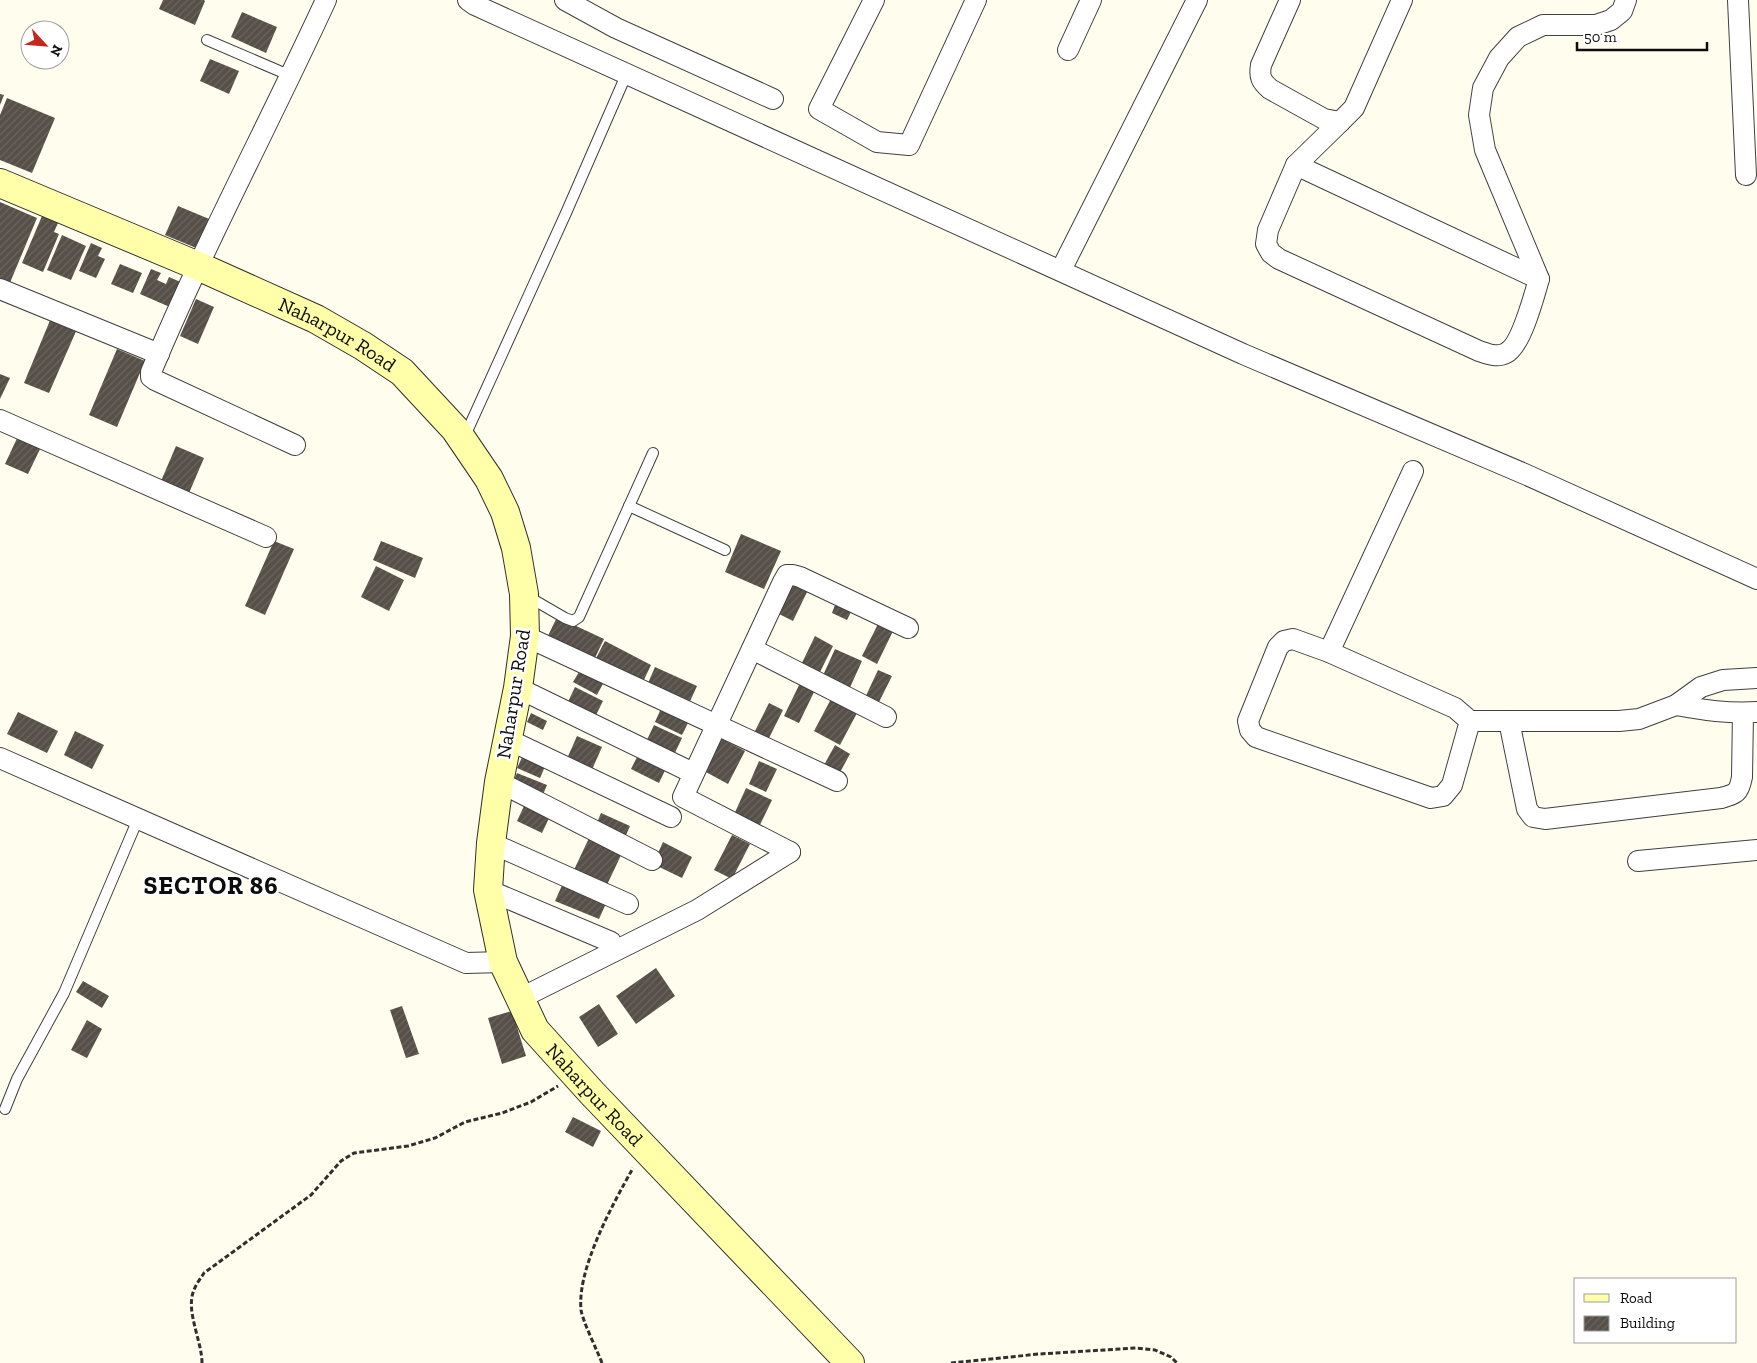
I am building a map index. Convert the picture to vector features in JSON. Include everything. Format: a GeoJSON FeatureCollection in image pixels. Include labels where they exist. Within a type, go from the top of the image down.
{"type":"FeatureCollection","features":[{"type":"Feature","properties":{"kind":"street"},"geometry":{"type":"LineString","coordinates":[[295,445],[155,380],[151,377],[151,372],[198,266],[326,0]]}},
{"type":"Feature","properties":{"kind":"street"},"geometry":{"type":"LineString","coordinates":[[565,0],[569,4],[616,28],[773,99]]}},
{"type":"Feature","properties":{"kind":"street"},"geometry":{"type":"LineString","coordinates":[[874,0],[819,109],[877,142],[909,145],[976,0]]}},
{"type":"Feature","properties":{"kind":"street"},"geometry":{"type":"LineString","coordinates":[[1068,50],[1090,0]]}},
{"type":"Feature","properties":{"kind":"street"},"geometry":{"type":"LineString","coordinates":[[1061,270],[1197,0]]}},
{"type":"Feature","properties":{"kind":"street"},"geometry":{"type":"LineString","coordinates":[[1290,0],[1261,65],[1259,76],[1270,89],[1324,119],[1340,122]]}},
{"type":"Feature","properties":{"kind":"street"},"geometry":{"type":"LineString","coordinates":[[1402,0],[1354,108],[1296,165],[1268,230],[1266,244],[1270,253],[1278,259],[1479,351],[1495,356],[1506,354],[1515,346],[1540,279],[1485,150],[1479,115],[1482,88],[1499,58],[1518,37],[1543,25],[1596,25],[1611,20],[1622,10],[1626,0]]}},
{"type":"Feature","properties":{"kind":"street"},"geometry":{"type":"LineString","coordinates":[[1738,0],[1746,174]]}},
{"type":"Feature","properties":{"kind":"street"},"geometry":{"type":"LineString","coordinates":[[473,2],[1243,354],[1527,475],[1757,579]]}},
{"type":"Feature","properties":{"kind":"street"},"geometry":{"type":"LineString","coordinates":[[1296,165],[1540,279]]}},
{"type":"Feature","properties":{"kind":"street","name":"Naharpur Road"},"geometry":{"type":"LineString","coordinates":[[0,182],[198,266],[316,319],[363,346],[402,372],[463,440],[489,480],[506,512],[516,548],[524,594],[525,636],[518,688],[499,782],[491,843],[488,890],[503,962],[535,1030],[644,1148],[850,1363]]}},
{"type":"Feature","properties":{"kind":"street"},"geometry":{"type":"LineString","coordinates":[[0,290],[159,354]]}},
{"type":"Feature","properties":{"kind":"street"},"geometry":{"type":"LineString","coordinates":[[0,420],[266,537]]}},
{"type":"Feature","properties":{"kind":"street"},"geometry":{"type":"LineString","coordinates":[[1329,652],[1413,471]]}},
{"type":"Feature","properties":{"kind":"street"},"geometry":{"type":"LineString","coordinates":[[521,998],[697,910],[790,852],[682,797],[787,575],[800,577],[908,628]]}},
{"type":"Feature","properties":{"kind":"street"},"geometry":{"type":"LineString","coordinates":[[525,636],[837,781]]}},
{"type":"Feature","properties":{"kind":"street"},"geometry":{"type":"LineString","coordinates":[[1470,721],[1452,785],[1443,796],[1432,798],[1256,737],[1250,730],[1248,721],[1278,647],[1284,640],[1293,639],[1329,652],[1455,708],[1470,721],[1619,721],[1639,719],[1676,706],[1701,687],[1723,680],[1757,678]]}},
{"type":"Feature","properties":{"kind":"street"},"geometry":{"type":"LineString","coordinates":[[752,649],[886,717]]}},
{"type":"Feature","properties":{"kind":"street"},"geometry":{"type":"LineString","coordinates":[[518,688],[693,773]]}},
{"type":"Feature","properties":{"kind":"street"},"geometry":{"type":"LineString","coordinates":[[1509,721],[1527,810],[1533,817],[1545,819],[1721,798],[1735,794],[1740,787],[1742,777],[1750,712],[1710,711],[1676,706]]}},
{"type":"Feature","properties":{"kind":"street"},"geometry":{"type":"LineString","coordinates":[[508,740],[671,817]]}},
{"type":"Feature","properties":{"kind":"street"},"geometry":{"type":"LineString","coordinates":[[0,758],[466,963],[503,962]]}},
{"type":"Feature","properties":{"kind":"street"},"geometry":{"type":"LineString","coordinates":[[499,782],[652,860]]}},
{"type":"Feature","properties":{"kind":"street"},"geometry":{"type":"LineString","coordinates":[[491,843],[628,904]]}},
{"type":"Feature","properties":{"kind":"street"},"geometry":{"type":"LineString","coordinates":[[1638,861],[1757,850]]}},
{"type":"Feature","properties":{"kind":"street"},"geometry":{"type":"LineString","coordinates":[[488,890],[611,942]]}},
{"type":"Feature","properties":{"kind":"lane"},"geometry":{"type":"LineString","coordinates":[[208,40],[291,76]]}},
{"type":"Feature","properties":{"kind":"lane"},"geometry":{"type":"LineString","coordinates":[[463,440],[566,213],[626,73]]}},
{"type":"Feature","properties":{"kind":"lane"},"geometry":{"type":"LineString","coordinates":[[524,594],[565,618],[573,621],[579,617],[653,453]]}},
{"type":"Feature","properties":{"kind":"lane"},"geometry":{"type":"LineString","coordinates":[[629,506],[725,550]]}},
{"type":"Feature","properties":{"kind":"lane"},"geometry":{"type":"LineString","coordinates":[[5,1109],[17,1078],[64,993],[138,819]]}},
{"type":"Feature","properties":{"kind":"path"},"geometry":{"type":"LineString","coordinates":[[202,1363],[202,1351],[191,1300],[194,1289],[204,1273],[311,1195],[341,1161],[354,1153],[408,1146],[435,1138],[466,1122],[502,1113],[531,1102],[576,1076]]}},
{"type":"Feature","properties":{"kind":"path"},"geometry":{"type":"LineString","coordinates":[[602,1363],[581,1311],[582,1287],[608,1212],[644,1148]]}},
{"type":"Feature","properties":{"kind":"path"},"geometry":{"type":"LineString","coordinates":[[951,1363],[1039,1354],[1136,1348],[1155,1350],[1171,1357],[1177,1363]]}},
{"type":"Feature","properties":{"kind":"building"},"geometry":{"type":"Polygon","coordinates":[[[163,0],[205,1],[195,25],[159,9],[163,0]]]}},
{"type":"Feature","properties":{"kind":"building"},"geometry":{"type":"Polygon","coordinates":[[[242,12],[277,27],[266,53],[231,37],[242,12]]]}},
{"type":"Feature","properties":{"kind":"building"},"geometry":{"type":"Polygon","coordinates":[[[210,59],[239,71],[229,94],[200,81],[210,59]]]}},
{"type":"Feature","properties":{"kind":"building"},"geometry":{"type":"Polygon","coordinates":[[[0,94],[4,95],[0,105],[0,94]]]}},
{"type":"Feature","properties":{"kind":"building"},"geometry":{"type":"Polygon","coordinates":[[[7,98],[55,118],[32,173],[0,160],[0,115],[7,98]]]}},
{"type":"Feature","properties":{"kind":"building"},"geometry":{"type":"Polygon","coordinates":[[[0,202],[37,218],[9,285],[0,281],[0,202]]]}},
{"type":"Feature","properties":{"kind":"building"},"geometry":{"type":"Polygon","coordinates":[[[178,206],[214,221],[201,250],[165,235],[178,206]]]}},
{"type":"Feature","properties":{"kind":"building"},"geometry":{"type":"Polygon","coordinates":[[[42,216],[58,223],[54,232],[59,234],[43,272],[22,263],[42,216]]]}},
{"type":"Feature","properties":{"kind":"building"},"geometry":{"type":"Polygon","coordinates":[[[62,235],[86,246],[71,280],[47,270],[62,235]]]}},
{"type":"Feature","properties":{"kind":"building"},"geometry":{"type":"Polygon","coordinates":[[[91,243],[102,248],[98,256],[105,259],[96,278],[79,271],[91,243]]]}},
{"type":"Feature","properties":{"kind":"building"},"geometry":{"type":"Polygon","coordinates":[[[120,264],[142,273],[133,293],[111,284],[120,264]]]}},
{"type":"Feature","properties":{"kind":"building"},"geometry":{"type":"Polygon","coordinates":[[[151,269],[161,273],[157,280],[166,284],[169,277],[183,283],[172,308],[140,294],[151,269]]]}},
{"type":"Feature","properties":{"kind":"building"},"geometry":{"type":"Polygon","coordinates":[[[196,299],[214,307],[198,344],[180,336],[196,299]]]}},
{"type":"Feature","properties":{"kind":"building"},"geometry":{"type":"Polygon","coordinates":[[[51,318],[77,329],[49,393],[24,383],[51,318]]]}},
{"type":"Feature","properties":{"kind":"building"},"geometry":{"type":"Polygon","coordinates":[[[117,349],[145,361],[117,427],[89,415],[117,349]]]}},
{"type":"Feature","properties":{"kind":"building"},"geometry":{"type":"Polygon","coordinates":[[[0,374],[10,378],[0,399],[0,374]]]}},
{"type":"Feature","properties":{"kind":"building"},"geometry":{"type":"Polygon","coordinates":[[[19,434],[42,445],[28,474],[5,464],[19,434]]]}},
{"type":"Feature","properties":{"kind":"building"},"geometry":{"type":"Polygon","coordinates":[[[176,446],[204,458],[189,493],[161,481],[176,446]]]}},
{"type":"Feature","properties":{"kind":"building"},"geometry":{"type":"Polygon","coordinates":[[[741,534],[781,551],[764,589],[725,572],[741,534]]]}},
{"type":"Feature","properties":{"kind":"building"},"geometry":{"type":"Polygon","coordinates":[[[274,541],[294,549],[265,615],[245,606],[274,541]]]}},
{"type":"Feature","properties":{"kind":"building"},"geometry":{"type":"Polygon","coordinates":[[[381,541],[423,558],[415,578],[373,560],[381,541]]]}},
{"type":"Feature","properties":{"kind":"building"},"geometry":{"type":"Polygon","coordinates":[[[376,566],[404,580],[389,611],[361,597],[376,566]]]}},
{"type":"Feature","properties":{"kind":"building"},"geometry":{"type":"Polygon","coordinates":[[[790,582],[808,590],[793,621],[775,612],[790,582]]]}},
{"type":"Feature","properties":{"kind":"building"},"geometry":{"type":"Polygon","coordinates":[[[835,605],[851,612],[847,620],[832,613],[835,605]]]}},
{"type":"Feature","properties":{"kind":"building"},"geometry":{"type":"Polygon","coordinates":[[[557,617],[604,639],[593,662],[546,640],[557,617]]]}},
{"type":"Feature","properties":{"kind":"building"},"geometry":{"type":"Polygon","coordinates":[[[879,622],[894,629],[877,664],[862,656],[879,622]]]}},
{"type":"Feature","properties":{"kind":"building"},"geometry":{"type":"Polygon","coordinates":[[[815,636],[833,646],[817,678],[799,669],[815,636]]]}},
{"type":"Feature","properties":{"kind":"building"},"geometry":{"type":"Polygon","coordinates":[[[605,641],[651,665],[641,686],[594,662],[605,641]]]}},
{"type":"Feature","properties":{"kind":"building"},"geometry":{"type":"Polygon","coordinates":[[[835,649],[862,661],[847,694],[820,682],[835,649]]]}},
{"type":"Feature","properties":{"kind":"building"},"geometry":{"type":"Polygon","coordinates":[[[583,665],[606,678],[597,695],[573,682],[583,665]]]}},
{"type":"Feature","properties":{"kind":"building"},"geometry":{"type":"Polygon","coordinates":[[[655,667],[697,686],[687,708],[645,690],[655,667]]]}},
{"type":"Feature","properties":{"kind":"building"},"geometry":{"type":"Polygon","coordinates":[[[878,670],[892,676],[876,708],[863,702],[878,670]]]}},
{"type":"Feature","properties":{"kind":"building"},"geometry":{"type":"Polygon","coordinates":[[[801,681],[816,688],[799,723],[784,716],[801,681]]]}},
{"type":"Feature","properties":{"kind":"building"},"geometry":{"type":"Polygon","coordinates":[[[575,687],[603,701],[593,721],[565,708],[575,687]]]}},
{"type":"Feature","properties":{"kind":"building"},"geometry":{"type":"Polygon","coordinates":[[[831,699],[857,713],[840,745],[814,731],[831,699]]]}},
{"type":"Feature","properties":{"kind":"building"},"geometry":{"type":"Polygon","coordinates":[[[769,703],[783,710],[766,744],[752,737],[769,703]]]}},
{"type":"Feature","properties":{"kind":"building"},"geometry":{"type":"Polygon","coordinates":[[[663,704],[691,717],[682,735],[655,722],[663,704]]]}},
{"type":"Feature","properties":{"kind":"building"},"geometry":{"type":"Polygon","coordinates":[[[18,712],[58,731],[47,753],[7,734],[18,712]]]}},
{"type":"Feature","properties":{"kind":"building"},"geometry":{"type":"Polygon","coordinates":[[[531,713],[547,721],[543,730],[527,722],[531,713]]]}},
{"type":"Feature","properties":{"kind":"building"},"geometry":{"type":"Polygon","coordinates":[[[654,725],[682,738],[673,757],[645,744],[654,725]]]}},
{"type":"Feature","properties":{"kind":"building"},"geometry":{"type":"Polygon","coordinates":[[[75,731],[104,745],[92,769],[64,755],[75,731]]]}},
{"type":"Feature","properties":{"kind":"building"},"geometry":{"type":"Polygon","coordinates":[[[577,736],[602,747],[591,772],[566,761],[577,736]]]}},
{"type":"Feature","properties":{"kind":"building"},"geometry":{"type":"Polygon","coordinates":[[[720,738],[745,751],[728,784],[704,771],[720,738]]]}},
{"type":"Feature","properties":{"kind":"building"},"geometry":{"type":"Polygon","coordinates":[[[835,745],[850,754],[838,776],[823,767],[835,745]]]}},
{"type":"Feature","properties":{"kind":"building"},"geometry":{"type":"Polygon","coordinates":[[[525,751],[547,762],[540,778],[517,768],[525,751]]]}},
{"type":"Feature","properties":{"kind":"building"},"geometry":{"type":"Polygon","coordinates":[[[640,751],[668,764],[659,783],[631,769],[640,751]]]}},
{"type":"Feature","properties":{"kind":"building"},"geometry":{"type":"Polygon","coordinates":[[[759,761],[777,769],[766,792],[749,784],[759,761]]]}},
{"type":"Feature","properties":{"kind":"building"},"geometry":{"type":"Polygon","coordinates":[[[517,773],[547,785],[542,797],[512,785],[517,773]]]}},
{"type":"Feature","properties":{"kind":"building"},"geometry":{"type":"Polygon","coordinates":[[[746,788],[772,800],[757,831],[732,819],[746,788]]]}},
{"type":"Feature","properties":{"kind":"building"},"geometry":{"type":"Polygon","coordinates":[[[525,804],[550,816],[542,833],[517,821],[525,804]]]}},
{"type":"Feature","properties":{"kind":"building"},"geometry":{"type":"Polygon","coordinates":[[[601,813],[630,826],[623,842],[594,830],[601,813]]]}},
{"type":"Feature","properties":{"kind":"building"},"geometry":{"type":"Polygon","coordinates":[[[732,835],[750,844],[732,879],[714,870],[732,835]]]}},
{"type":"Feature","properties":{"kind":"building"},"geometry":{"type":"Polygon","coordinates":[[[590,836],[623,851],[605,889],[572,874],[590,836]]]}},
{"type":"Feature","properties":{"kind":"building"},"geometry":{"type":"Polygon","coordinates":[[[663,842],[692,857],[682,878],[653,864],[663,842]]]}},
{"type":"Feature","properties":{"kind":"building"},"geometry":{"type":"Polygon","coordinates":[[[564,881],[608,899],[599,919],[555,901],[564,881]]]}},
{"type":"Feature","properties":{"kind":"building"},"geometry":{"type":"Polygon","coordinates":[[[656,968],[675,996],[636,1024],[616,996],[656,968]]]}},
{"type":"Feature","properties":{"kind":"building"},"geometry":{"type":"Polygon","coordinates":[[[83,981],[109,996],[102,1008],[76,992],[83,981]]]}},
{"type":"Feature","properties":{"kind":"building"},"geometry":{"type":"Polygon","coordinates":[[[599,1004],[618,1034],[598,1047],[579,1017],[599,1004]]]}},
{"type":"Feature","properties":{"kind":"building"},"geometry":{"type":"Polygon","coordinates":[[[402,1006],[419,1054],[406,1058],[390,1010],[402,1006]]]}},
{"type":"Feature","properties":{"kind":"building"},"geometry":{"type":"Polygon","coordinates":[[[512,1011],[526,1056],[502,1064],[488,1018],[512,1011]]]}},
{"type":"Feature","properties":{"kind":"building"},"geometry":{"type":"Polygon","coordinates":[[[87,1020],[102,1029],[87,1058],[71,1050],[87,1020]]]}},
{"type":"Feature","properties":{"kind":"building"},"geometry":{"type":"Polygon","coordinates":[[[573,1117],[601,1131],[593,1147],[565,1132],[573,1117]]]}},
{"type":"Feature","properties":{"kind":"district","name":"SECTOR 86"},"geometry":{"type":"Point","coordinates":[211,885]}}]}
